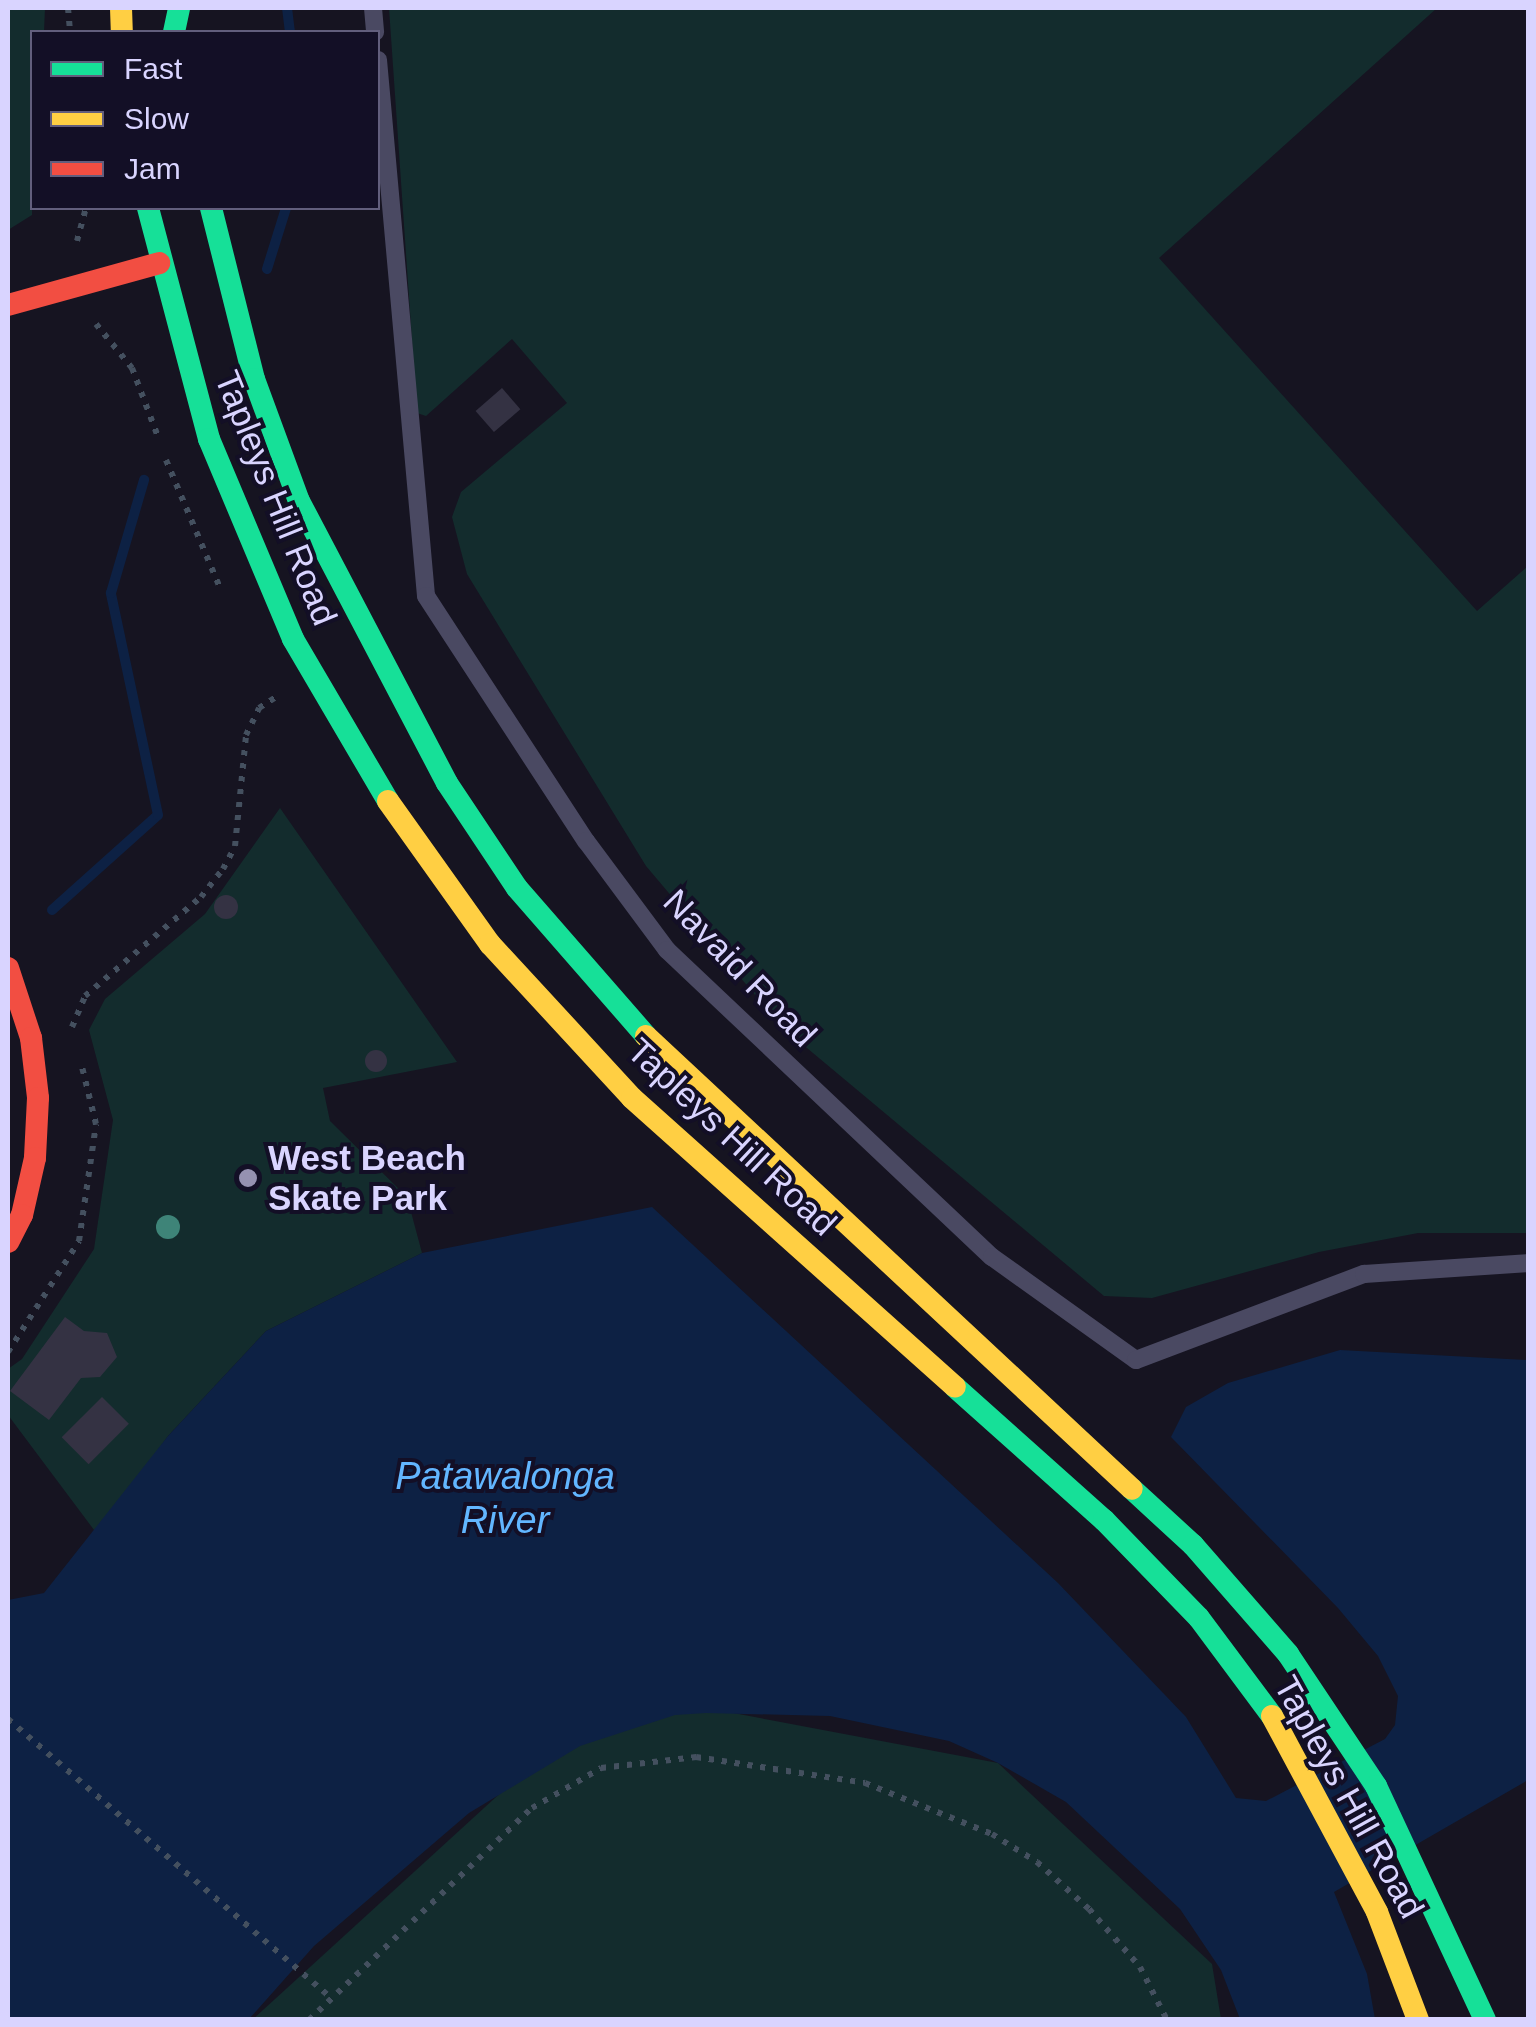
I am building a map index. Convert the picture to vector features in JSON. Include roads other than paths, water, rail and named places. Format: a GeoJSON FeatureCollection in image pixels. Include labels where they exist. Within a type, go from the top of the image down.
{"type":"FeatureCollection","features":[{"type":"Feature","properties":{"kind":"main road","name":"Tapleys Hill Road"},"geometry":{"type":"LineString","coordinates":[[148,210],[181,352],[209,440],[311,672],[401,822],[490,944],[632,1098],[1104,1520],[1199,1618],[1277,1723],[1377,1912],[1418,2020]]}},
{"type":"Feature","properties":{"kind":"main road","name":"Tapleys Hill Road"},"geometry":{"type":"LineString","coordinates":[[212,210],[246,346],[299,501],[341,592],[446,783],[516,888],[670,1064],[1193,1545],[1320,1695],[1423,1880],[1485,2020]]}},
{"type":"Feature","properties":{"kind":"main road"},"geometry":{"type":"LineString","coordinates":[[8,305],[160,262],[185,251]]}},
{"type":"Feature","properties":{"kind":"main road"},"geometry":{"type":"LineString","coordinates":[[8,968],[32,1038],[38,1098],[35,1158],[22,1215],[8,1242]]}},
{"type":"Feature","properties":{"kind":"lane","name":"Navaid Road"},"geometry":{"type":"LineString","coordinates":[[380,82],[426,596],[586,840],[667,950],[992,1257],[1136,1360],[1364,1274],[1528,1263]]}},
{"type":"Feature","properties":{"kind":"water","name":"Patawalonga River"},"geometry":{"type":"Polygon","coordinates":[[[652,1207],[1058,1583],[1186,1717],[1236,1798],[1266,1801],[1385,1739],[1395,1725],[1398,1696],[1378,1656],[1338,1608],[1171,1437],[1186,1407],[1228,1383],[1340,1350],[1528,1360],[1528,1780],[1334,1892],[1367,1974],[1375,2019],[1240,2019],[1221,1970],[1180,1909],[1066,1802],[998,1763],[949,1741],[830,1716],[706,1713],[675,1715],[580,1746],[469,1813],[314,1946],[249,2019],[8,2019],[8,1600],[44,1593],[168,1436],[266,1331],[422,1253],[652,1207]]]}},
{"type":"Feature","properties":{"kind":"waterway"},"geometry":{"type":"LineString","coordinates":[[287,8],[290,30]]}},
{"type":"Feature","properties":{"kind":"waterway"},"geometry":{"type":"LineString","coordinates":[[267,269],[285,210]]}},
{"type":"Feature","properties":{"kind":"waterway"},"geometry":{"type":"LineString","coordinates":[[52,910],[158,815],[111,593],[144,480]]}},
{"type":"Feature","properties":{"kind":"place","name":"West Beach Skate Park"},"geometry":{"type":"Point","coordinates":[248,1178]}}]}
